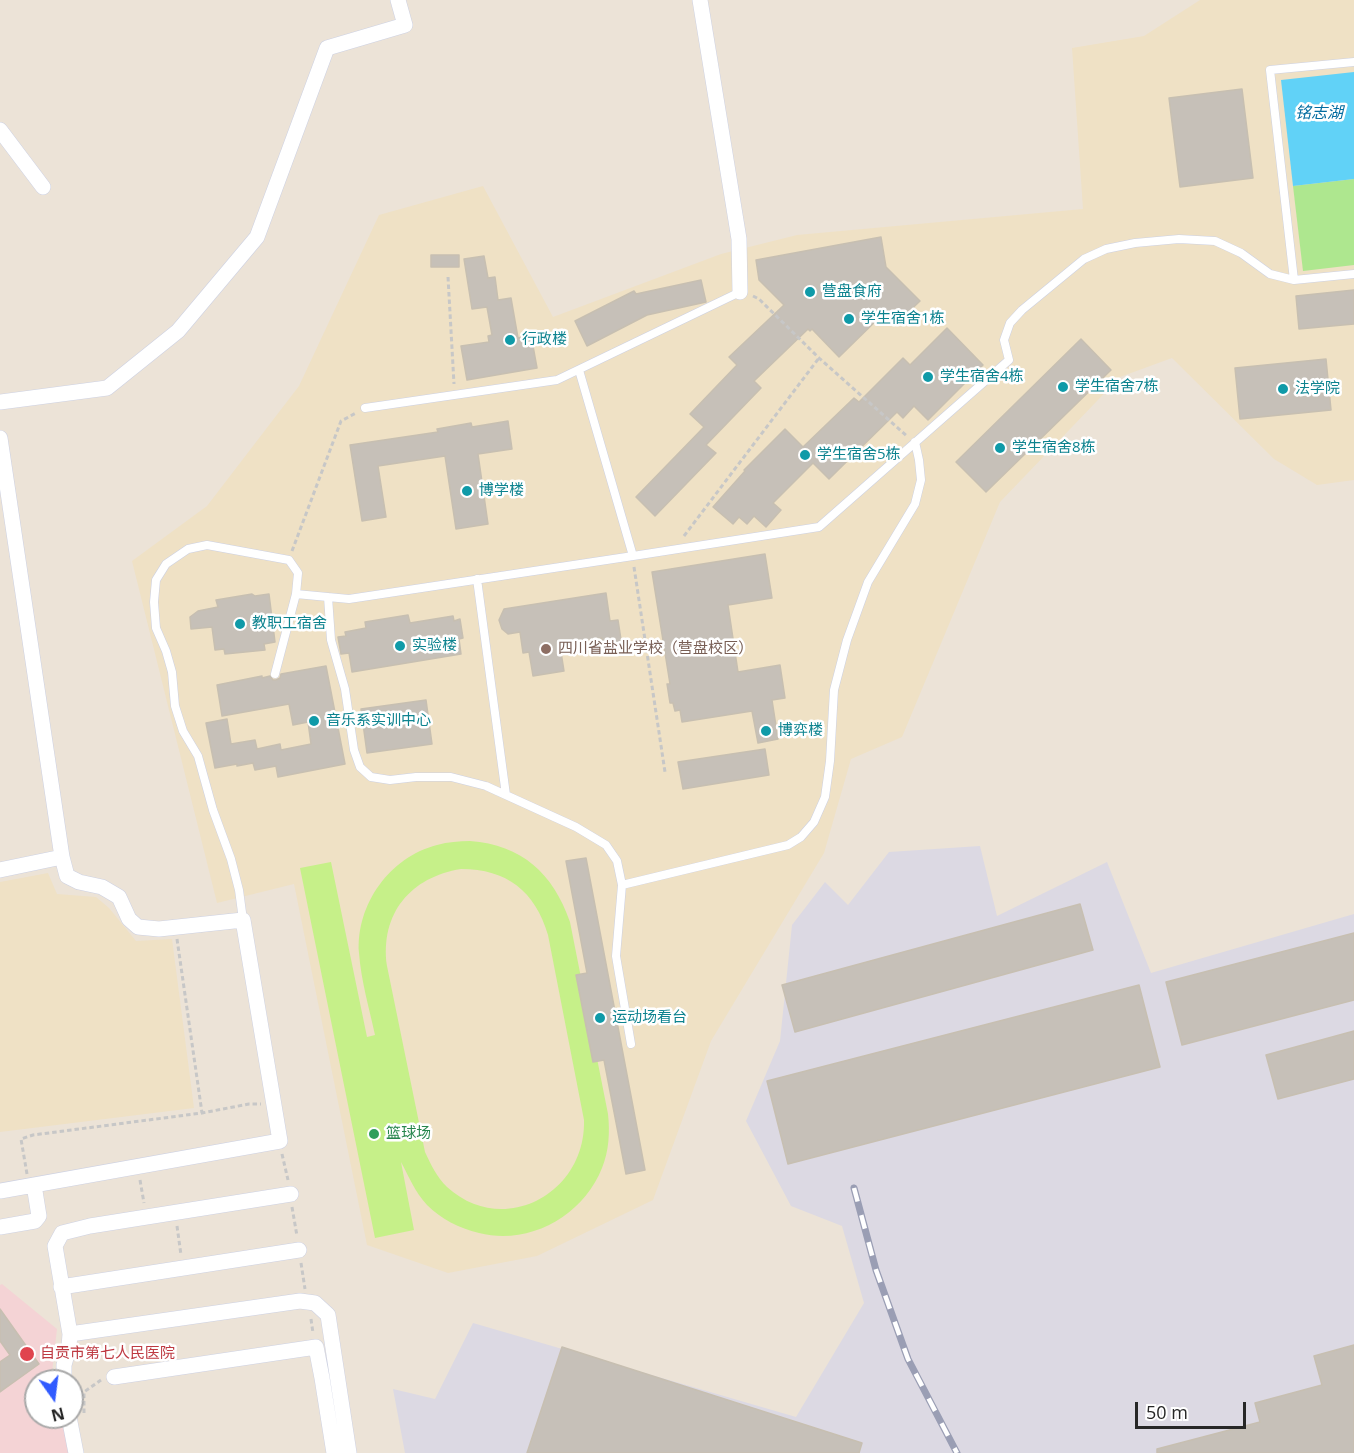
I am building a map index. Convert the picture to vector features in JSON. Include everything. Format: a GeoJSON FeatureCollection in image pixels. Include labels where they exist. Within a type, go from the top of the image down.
{"type":"FeatureCollection","features":[{"type":"Feature","properties":{"kind":"street"},"geometry":{"type":"LineString","coordinates":[[0,402],[107,388],[178,331],[257,237],[327,48],[405,25],[398,0]]}},
{"type":"Feature","properties":{"kind":"street"},"geometry":{"type":"LineString","coordinates":[[700,0],[739,239],[740,292]]}},
{"type":"Feature","properties":{"kind":"street"},"geometry":{"type":"LineString","coordinates":[[0,130],[43,187]]}},
{"type":"Feature","properties":{"kind":"street"},"geometry":{"type":"LineString","coordinates":[[0,438],[62,857],[67,876],[79,882],[102,887],[119,897],[129,919],[138,927],[175,928],[243,920],[280,1141],[138,1167],[31,1182],[0,1191]]}},
{"type":"Feature","properties":{"kind":"street"},"geometry":{"type":"LineString","coordinates":[[0,870],[62,857]]}},
{"type":"Feature","properties":{"kind":"street"},"geometry":{"type":"LineString","coordinates":[[0,1227],[35,1221],[39,1216],[31,1182]]}},
{"type":"Feature","properties":{"kind":"street"},"geometry":{"type":"LineString","coordinates":[[64,1369],[70,1334],[55,1246],[62,1233],[90,1226],[291,1194]]}},
{"type":"Feature","properties":{"kind":"street"},"geometry":{"type":"LineString","coordinates":[[62,1287],[299,1251]]}},
{"type":"Feature","properties":{"kind":"street"},"geometry":{"type":"LineString","coordinates":[[70,1334],[300,1301],[315,1303],[328,1315],[349,1453]]}},
{"type":"Feature","properties":{"kind":"street"},"geometry":{"type":"LineString","coordinates":[[114,1377],[316,1347],[334,1453]]}},
{"type":"Feature","properties":{"kind":"street"},"geometry":{"type":"LineString","coordinates":[[76,1453],[77,1429]]}},
{"type":"Feature","properties":{"kind":"lane"},"geometry":{"type":"LineString","coordinates":[[1294,280],[1270,70],[1354,62]]}},
{"type":"Feature","properties":{"kind":"lane"},"geometry":{"type":"LineString","coordinates":[[296,594],[349,598],[819,527],[1009,360],[1004,340],[1010,323],[1023,310],[1084,259],[1106,249],[1135,243],[1179,239],[1215,241],[1241,253],[1270,274],[1294,280],[1354,274]]}},
{"type":"Feature","properties":{"kind":"lane"},"geometry":{"type":"LineString","coordinates":[[365,408],[557,380],[740,292]]}},
{"type":"Feature","properties":{"kind":"lane"},"geometry":{"type":"LineString","coordinates":[[579,370],[633,556]]}},
{"type":"Feature","properties":{"kind":"lane"},"geometry":{"type":"LineString","coordinates":[[622,885],[788,845],[801,837],[814,822],[825,797],[830,761],[834,690],[847,640],[868,582],[915,504],[921,480],[920,460],[915,442]]}},
{"type":"Feature","properties":{"kind":"lane"},"geometry":{"type":"LineString","coordinates":[[243,920],[239,890],[231,859],[213,810],[198,756],[183,731],[175,706],[172,672],[156,628],[154,602],[156,580],[166,564],[188,549],[207,544],[289,560],[298,573],[296,594],[275,674]]}},
{"type":"Feature","properties":{"kind":"lane"},"geometry":{"type":"LineString","coordinates":[[477,579],[506,795]]}},
{"type":"Feature","properties":{"kind":"lane"},"geometry":{"type":"LineString","coordinates":[[328,597],[331,640],[345,689],[354,750],[360,767],[371,777],[390,780],[451,777],[486,786],[576,827],[606,845],[617,861],[622,885],[616,956],[631,1044]]}},
{"type":"Feature","properties":{"kind":"path"},"geometry":{"type":"LineString","coordinates":[[448,277],[454,395]]}},
{"type":"Feature","properties":{"kind":"path"},"geometry":{"type":"LineString","coordinates":[[740,292],[759,298],[819,358],[915,442]]}},
{"type":"Feature","properties":{"kind":"path"},"geometry":{"type":"LineString","coordinates":[[674,550],[819,358]]}},
{"type":"Feature","properties":{"kind":"path"},"geometry":{"type":"LineString","coordinates":[[289,560],[341,421],[365,408]]}},
{"type":"Feature","properties":{"kind":"path"},"geometry":{"type":"LineString","coordinates":[[633,556],[665,772]]}},
{"type":"Feature","properties":{"kind":"path"},"geometry":{"type":"LineString","coordinates":[[175,928],[202,1113]]}},
{"type":"Feature","properties":{"kind":"path"},"geometry":{"type":"LineString","coordinates":[[31,1182],[21,1139],[33,1135],[202,1113],[249,1104],[274,1105]]}},
{"type":"Feature","properties":{"kind":"path"},"geometry":{"type":"LineString","coordinates":[[280,1141],[316,1347]]}},
{"type":"Feature","properties":{"kind":"path"},"geometry":{"type":"LineString","coordinates":[[138,1167],[146,1217]]}},
{"type":"Feature","properties":{"kind":"path"},"geometry":{"type":"LineString","coordinates":[[175,1212],[183,1269]]}},
{"type":"Feature","properties":{"kind":"path"},"geometry":{"type":"LineString","coordinates":[[84,1392],[99,1381],[114,1377]]}},
{"type":"Feature","properties":{"kind":"shaded area","name":"四川省盐业学校（营盘校区）"},"geometry":{"type":"Polygon","coordinates":[[[1200,0],[1354,0],[1354,480],[1317,485],[1274,459],[1172,358],[1120,377],[1000,502],[902,737],[851,759],[824,853],[711,1041],[653,1200],[537,1256],[448,1273],[367,1245],[294,884],[217,903],[132,561],[207,506],[299,386],[379,215],[483,186],[553,317],[721,254],[797,235],[1083,209],[1072,48],[1144,36],[1200,0]]]}},
{"type":"Feature","properties":{"kind":"shaded area"},"geometry":{"type":"Polygon","coordinates":[[[980,846],[997,916],[1107,862],[1151,973],[1354,914],[1354,1453],[405,1453],[393,1389],[435,1399],[473,1323],[796,1417],[864,1303],[842,1226],[791,1206],[746,1121],[780,1041],[792,925],[825,882],[848,905],[889,852],[980,846]]]}},
{"type":"Feature","properties":{"kind":"shaded area"},"geometry":{"type":"Polygon","coordinates":[[[48,873],[57,894],[96,897],[109,908],[136,941],[172,939],[194,1108],[0,1132],[0,882],[48,873]]]}},
{"type":"Feature","properties":{"kind":"shaded area","name":"自贡市第七人民医院"},"geometry":{"type":"Polygon","coordinates":[[[2,1284],[57,1329],[52,1369],[24,1369],[24,1429],[64,1429],[71,1453],[0,1453],[0,1285],[2,1284]]]}},
{"type":"Feature","properties":{"kind":"green space"},"geometry":{"type":"Polygon","coordinates":[[[1354,179],[1354,265],[1303,271],[1293,186],[1354,179]]]}},
{"type":"Feature","properties":{"kind":"green space"},"geometry":{"type":"Polygon","coordinates":[[[470,841],[505,848],[520,855],[545,876],[563,905],[570,922],[608,1114],[608,1148],[602,1168],[582,1200],[552,1223],[535,1231],[517,1235],[498,1236],[479,1233],[438,1215],[419,1195],[401,1162],[414,1230],[375,1238],[300,868],[331,862],[367,1037],[375,1035],[363,984],[359,953],[363,917],[370,900],[379,885],[391,872],[420,851],[449,842],[470,841]],[[461,869],[443,873],[414,889],[394,914],[386,947],[387,966],[425,1152],[432,1166],[447,1187],[469,1202],[492,1208],[515,1208],[537,1200],[556,1187],[571,1169],[581,1146],[584,1120],[548,935],[542,920],[527,895],[517,886],[505,878],[477,870],[461,869]]]}},
{"type":"Feature","properties":{"kind":"water","name":"铭志湖"},"geometry":{"type":"Polygon","coordinates":[[[1354,72],[1354,179],[1293,186],[1281,80],[1354,72]]]}},
{"type":"Feature","properties":{"kind":"building"},"geometry":{"type":"Polygon","coordinates":[[[1242,89],[1253,178],[1180,187],[1169,98],[1242,89]]]}},
{"type":"Feature","properties":{"kind":"building"},"geometry":{"type":"Polygon","coordinates":[[[881,237],[886,267],[920,301],[898,322],[886,311],[839,357],[812,329],[810,331],[808,329],[754,381],[761,388],[706,445],[716,453],[655,516],[636,497],[704,427],[690,414],[737,365],[729,357],[784,305],[759,280],[756,260],[881,237]]]}},
{"type":"Feature","properties":{"kind":"building"},"geometry":{"type":"Polygon","coordinates":[[[431,255],[459,255],[459,267],[431,267],[431,255]]]}},
{"type":"Feature","properties":{"kind":"building","name":"行政楼"},"geometry":{"type":"Polygon","coordinates":[[[484,256],[488,278],[495,277],[498,300],[511,298],[518,338],[531,335],[537,368],[467,380],[461,346],[489,342],[488,336],[492,335],[487,307],[472,309],[464,259],[484,256]]]}},
{"type":"Feature","properties":{"kind":"building"},"geometry":{"type":"Polygon","coordinates":[[[701,280],[706,302],[647,315],[587,346],[575,321],[634,291],[636,294],[701,280]]]}},
{"type":"Feature","properties":{"kind":"building"},"geometry":{"type":"Polygon","coordinates":[[[1354,290],[1354,324],[1299,329],[1296,296],[1354,290]]]}},
{"type":"Feature","properties":{"kind":"building"},"geometry":{"type":"Polygon","coordinates":[[[947,328],[983,365],[928,420],[914,406],[903,418],[897,412],[829,479],[813,463],[773,503],[781,510],[766,527],[754,516],[747,524],[739,517],[733,524],[713,507],[744,470],[785,429],[803,447],[854,398],[859,402],[903,358],[910,365],[947,328]]]}},
{"type":"Feature","properties":{"kind":"building"},"geometry":{"type":"Polygon","coordinates":[[[1081,339],[1111,370],[986,492],[956,462],[1081,339]]]}},
{"type":"Feature","properties":{"kind":"building","name":"法学院"},"geometry":{"type":"Polygon","coordinates":[[[1326,359],[1331,410],[1240,419],[1235,368],[1326,359]]]}},
{"type":"Feature","properties":{"kind":"building","name":"博学楼"},"geometry":{"type":"Polygon","coordinates":[[[508,421],[512,449],[478,454],[488,524],[456,529],[445,456],[378,466],[386,517],[362,521],[350,445],[438,432],[437,429],[471,423],[472,427],[508,421]]]}},
{"type":"Feature","properties":{"kind":"building"},"geometry":{"type":"Polygon","coordinates":[[[765,554],[772,598],[728,605],[738,672],[780,665],[785,698],[772,700],[778,739],[758,743],[752,711],[682,722],[680,710],[675,711],[673,703],[670,703],[667,684],[670,684],[652,572],[765,554]]]}},
{"type":"Feature","properties":{"kind":"building"},"geometry":{"type":"Polygon","coordinates":[[[606,593],[610,621],[618,620],[622,646],[603,649],[602,638],[579,641],[580,649],[561,652],[564,671],[533,676],[529,652],[523,653],[520,632],[508,634],[502,629],[499,620],[504,609],[606,593]]]}},
{"type":"Feature","properties":{"kind":"building","name":"教职工宿舍"},"geometry":{"type":"Polygon","coordinates":[[[252,594],[255,596],[269,594],[275,642],[264,644],[265,650],[225,654],[224,649],[215,650],[212,627],[191,629],[190,617],[198,611],[218,607],[216,600],[252,594]]]}},
{"type":"Feature","properties":{"kind":"building","name":"实验楼"},"geometry":{"type":"Polygon","coordinates":[[[408,615],[410,623],[453,616],[454,621],[460,619],[463,638],[459,639],[461,654],[352,672],[349,653],[341,654],[338,637],[346,636],[345,632],[366,628],[365,622],[408,615]]]}},
{"type":"Feature","properties":{"kind":"building","name":"音乐系实训中心"},"geometry":{"type":"Polygon","coordinates":[[[326,666],[345,764],[278,777],[276,766],[255,770],[253,763],[215,768],[206,723],[227,719],[231,744],[255,740],[257,749],[280,744],[281,750],[311,744],[308,722],[293,725],[289,704],[222,716],[217,685],[262,676],[262,678],[270,676],[276,680],[281,674],[326,666]]]}},
{"type":"Feature","properties":{"kind":"building"},"geometry":{"type":"Polygon","coordinates":[[[426,700],[432,744],[367,753],[361,709],[426,700]]]}},
{"type":"Feature","properties":{"kind":"building"},"geometry":{"type":"Polygon","coordinates":[[[765,749],[769,775],[683,789],[678,762],[765,749]]]}},
{"type":"Feature","properties":{"kind":"building","name":"运动场看台"},"geometry":{"type":"Polygon","coordinates":[[[586,858],[645,1170],[626,1174],[604,1060],[593,1062],[576,975],[587,973],[566,861],[586,858]]]}},
{"type":"Feature","properties":{"kind":"building"},"geometry":{"type":"Polygon","coordinates":[[[1080,904],[1093,950],[795,1032],[782,985],[1080,904]]]}},
{"type":"Feature","properties":{"kind":"building"},"geometry":{"type":"Polygon","coordinates":[[[1354,933],[1354,1000],[1182,1045],[1166,982],[1354,933]]]}},
{"type":"Feature","properties":{"kind":"building"},"geometry":{"type":"Polygon","coordinates":[[[1139,985],[1160,1067],[788,1164],[767,1081],[1139,985]]]}},
{"type":"Feature","properties":{"kind":"building"},"geometry":{"type":"Polygon","coordinates":[[[1354,1031],[1354,1079],[1278,1099],[1266,1055],[1354,1031]]]}},
{"type":"Feature","properties":{"kind":"building"},"geometry":{"type":"Polygon","coordinates":[[[0,1309],[39,1364],[32,1369],[24,1369],[24,1375],[0,1392],[0,1362],[10,1355],[0,1341],[0,1309]]]}},
{"type":"Feature","properties":{"kind":"building"},"geometry":{"type":"Polygon","coordinates":[[[1354,1345],[1354,1453],[1157,1453],[1157,1449],[1260,1422],[1255,1403],[1322,1385],[1314,1356],[1354,1345]]]}},
{"type":"Feature","properties":{"kind":"building"},"geometry":{"type":"Polygon","coordinates":[[[562,1347],[862,1443],[859,1453],[527,1453],[562,1347]]]}},
{"type":"Feature","properties":{"kind":"railway"},"geometry":{"type":"LineString","coordinates":[[854,1188],[876,1270],[908,1359],[957,1453]]}},
{"type":"Feature","properties":{"kind":"place","name":"营盘食府"},"geometry":{"type":"Point","coordinates":[810,292]}},
{"type":"Feature","properties":{"kind":"place","name":"学生宿舍1栋"},"geometry":{"type":"Point","coordinates":[849,319]}},
{"type":"Feature","properties":{"kind":"place","name":"行政楼"},"geometry":{"type":"Point","coordinates":[510,340]}},
{"type":"Feature","properties":{"kind":"place","name":"学生宿舍4栋"},"geometry":{"type":"Point","coordinates":[928,377]}},
{"type":"Feature","properties":{"kind":"place","name":"学生宿舍7栋"},"geometry":{"type":"Point","coordinates":[1063,387]}},
{"type":"Feature","properties":{"kind":"place","name":"法学院"},"geometry":{"type":"Point","coordinates":[1283,389]}},
{"type":"Feature","properties":{"kind":"place","name":"学生宿舍8栋"},"geometry":{"type":"Point","coordinates":[1000,448]}},
{"type":"Feature","properties":{"kind":"place","name":"学生宿舍5栋"},"geometry":{"type":"Point","coordinates":[805,455]}},
{"type":"Feature","properties":{"kind":"place","name":"博学楼"},"geometry":{"type":"Point","coordinates":[467,491]}},
{"type":"Feature","properties":{"kind":"place","name":"教职工宿舍"},"geometry":{"type":"Point","coordinates":[240,624]}},
{"type":"Feature","properties":{"kind":"place","name":"实验楼"},"geometry":{"type":"Point","coordinates":[400,646]}},
{"type":"Feature","properties":{"kind":"place","name":"四川省盐业学校（营盘校区）"},"geometry":{"type":"Point","coordinates":[546,649]}},
{"type":"Feature","properties":{"kind":"place","name":"音乐系实训中心"},"geometry":{"type":"Point","coordinates":[314,721]}},
{"type":"Feature","properties":{"kind":"place","name":"博弈楼"},"geometry":{"type":"Point","coordinates":[766,731]}},
{"type":"Feature","properties":{"kind":"place","name":"运动场看台"},"geometry":{"type":"Point","coordinates":[600,1018]}},
{"type":"Feature","properties":{"kind":"place","name":"篮球场"},"geometry":{"type":"Point","coordinates":[374,1134]}},
{"type":"Feature","properties":{"kind":"place","name":"自贡市第七人民医院"},"geometry":{"type":"Point","coordinates":[27,1354]}}]}
